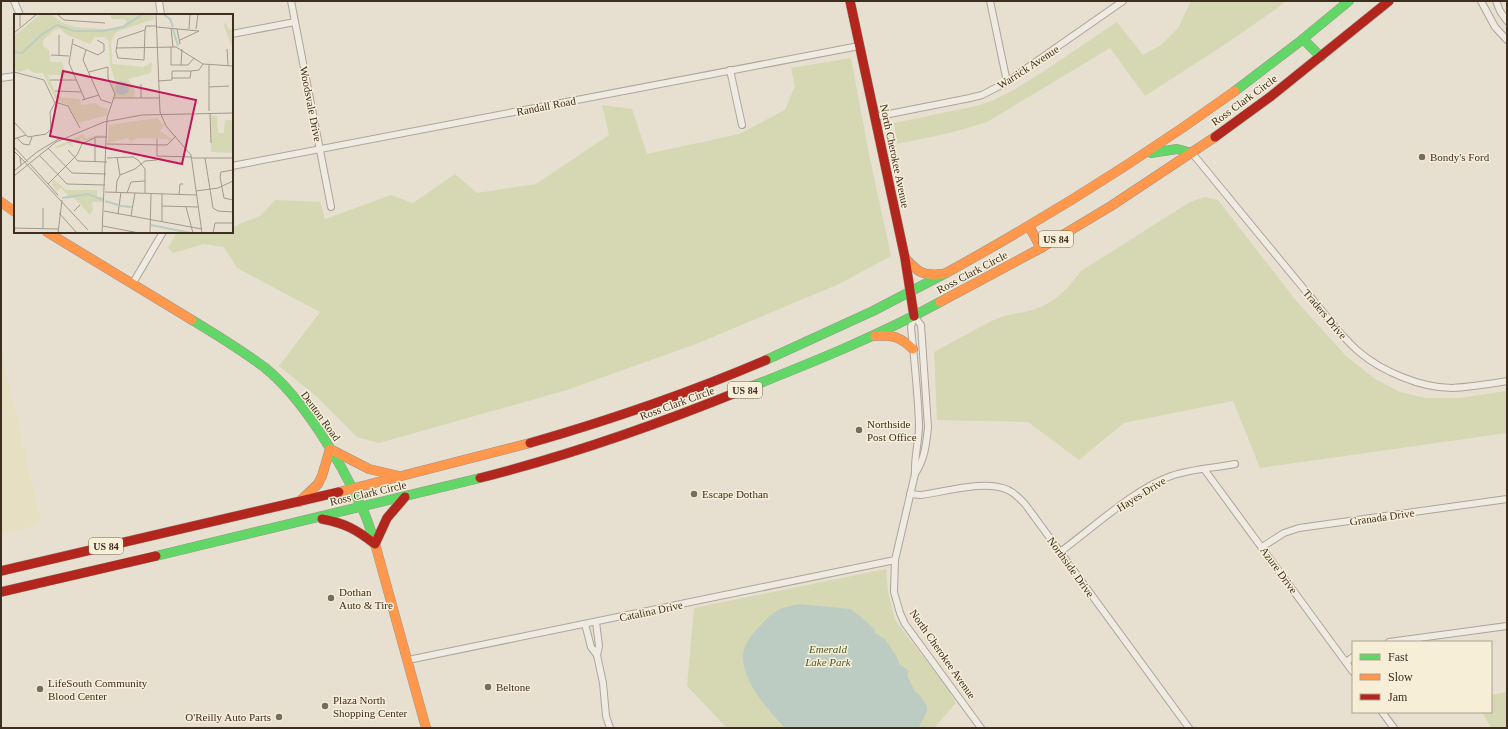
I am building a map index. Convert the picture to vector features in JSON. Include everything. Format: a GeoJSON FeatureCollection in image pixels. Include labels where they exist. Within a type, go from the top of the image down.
{"type":"FeatureCollection","features":[{"type":"Feature","properties":{"kind":"main road","name":"North Cherokee Avenue"},"geometry":{"type":"LineString","coordinates":[[850,1],[905,258],[912,293],[914,316]]}},
{"type":"Feature","properties":{"kind":"main road","name":"Ross Clark Circle"},"geometry":{"type":"LineString","coordinates":[[1,571],[404,477],[464,472],[549,449],[792,349],[912,293],[1063,207],[1142,156],[1255,76],[1349,1]]}},
{"type":"Feature","properties":{"kind":"main road","name":"Ross Clark Circle"},"geometry":{"type":"LineString","coordinates":[[1,592],[406,497],[464,472],[677,417],[756,386],[914,316],[993,275],[1111,206],[1192,153],[1270,97],[1389,1]]}},
{"type":"Feature","properties":{"kind":"main road"},"geometry":{"type":"LineString","coordinates":[[1303,39],[1321,57]]}},
{"type":"Feature","properties":{"kind":"main road"},"geometry":{"type":"LineString","coordinates":[[1142,156],[1178,148],[1185,149],[1192,153]]}},
{"type":"Feature","properties":{"kind":"main road"},"geometry":{"type":"LineString","coordinates":[[1,202],[14,211]]}},
{"type":"Feature","properties":{"kind":"main road"},"geometry":{"type":"LineString","coordinates":[[1029,226],[1041,248]]}},
{"type":"Feature","properties":{"kind":"main road","name":"Denton Road"},"geometry":{"type":"LineString","coordinates":[[49,233],[217,334],[265,368],[296,400],[321,434],[362,507],[375,544],[426,728]]}},
{"type":"Feature","properties":{"kind":"main road"},"geometry":{"type":"LineString","coordinates":[[905,258],[926,276],[949,273]]}},
{"type":"Feature","properties":{"kind":"main road"},"geometry":{"type":"LineString","coordinates":[[868,336],[890,335],[902,338],[913,349]]}},
{"type":"Feature","properties":{"kind":"main road"},"geometry":{"type":"LineString","coordinates":[[670,398],[677,417]]}},
{"type":"Feature","properties":{"kind":"main road"},"geometry":{"type":"LineString","coordinates":[[299,502],[318,484],[330,449],[369,469],[404,477]]}},
{"type":"Feature","properties":{"kind":"main road"},"geometry":{"type":"LineString","coordinates":[[316,518],[339,521],[351,526],[375,544],[385,518],[391,510],[406,497]]}},
{"type":"Feature","properties":{"kind":"main road"},"geometry":{"type":"LineString","coordinates":[[117,565],[116,554],[120,543]]}},
{"type":"Feature","properties":{"kind":"street"},"geometry":{"type":"LineString","coordinates":[[14,1],[20,14]]}},
{"type":"Feature","properties":{"kind":"street"},"geometry":{"type":"LineString","coordinates":[[159,1],[161,14]]}},
{"type":"Feature","properties":{"kind":"street","name":"Woodsvale Drive"},"geometry":{"type":"LineString","coordinates":[[291,1],[331,207]]}},
{"type":"Feature","properties":{"kind":"street"},"geometry":{"type":"LineString","coordinates":[[990,1],[1007,82]]}},
{"type":"Feature","properties":{"kind":"street","name":"Warrick Avenue"},"geometry":{"type":"LineString","coordinates":[[874,117],[976,96],[1007,82],[1123,1]]}},
{"type":"Feature","properties":{"kind":"street"},"geometry":{"type":"LineString","coordinates":[[1481,1],[1495,27],[1507,40]]}},
{"type":"Feature","properties":{"kind":"street"},"geometry":{"type":"LineString","coordinates":[[1496,1],[1500,11],[1507,21]]}},
{"type":"Feature","properties":{"kind":"street"},"geometry":{"type":"LineString","coordinates":[[233,34],[295,22]]}},
{"type":"Feature","properties":{"kind":"street","name":"Randall Road"},"geometry":{"type":"LineString","coordinates":[[233,166],[859,46]]}},
{"type":"Feature","properties":{"kind":"street"},"geometry":{"type":"LineString","coordinates":[[730,70],[742,125]]}},
{"type":"Feature","properties":{"kind":"street"},"geometry":{"type":"LineString","coordinates":[[1,78],[14,76]]}},
{"type":"Feature","properties":{"kind":"street","name":"Traders Drive"},"geometry":{"type":"LineString","coordinates":[[1192,153],[1336,328],[1358,351],[1389,371],[1424,384],[1450,388],[1507,381]]}},
{"type":"Feature","properties":{"kind":"street"},"geometry":{"type":"LineString","coordinates":[[133,283],[163,233]]}},
{"type":"Feature","properties":{"kind":"street","name":"North Cherokee Avenue"},"geometry":{"type":"LineString","coordinates":[[914,316],[911,327],[919,426],[918,443],[915,459],[915,474],[895,560],[894,592],[896,603],[902,619],[981,728]]}},
{"type":"Feature","properties":{"kind":"street","name":"North Cherokee Avenue"},"geometry":{"type":"LineString","coordinates":[[914,316],[920,325],[928,427],[923,461],[915,474]]}},
{"type":"Feature","properties":{"kind":"street","name":"Hayes Drive"},"geometry":{"type":"LineString","coordinates":[[1060,552],[1113,512],[1153,485],[1172,476],[1235,464]]}},
{"type":"Feature","properties":{"kind":"street","name":"Azure Drive"},"geometry":{"type":"LineString","coordinates":[[1204,469],[1352,671]]}},
{"type":"Feature","properties":{"kind":"street","name":"Northside Drive"},"geometry":{"type":"LineString","coordinates":[[910,494],[927,494],[985,485],[993,485],[1009,490],[1025,504],[1189,728]]}},
{"type":"Feature","properties":{"kind":"street","name":"Granada Drive"},"geometry":{"type":"LineString","coordinates":[[1262,547],[1280,535],[1299,528],[1507,500]]}},
{"type":"Feature","properties":{"kind":"street","name":"Catalina Drive"},"geometry":{"type":"LineString","coordinates":[[408,660],[895,560]]}},
{"type":"Feature","properties":{"kind":"street"},"geometry":{"type":"LineString","coordinates":[[596,622],[600,646],[597,655]]}},
{"type":"Feature","properties":{"kind":"street"},"geometry":{"type":"LineString","coordinates":[[585,624],[591,647],[597,655],[603,683],[606,716],[610,728]]}},
{"type":"Feature","properties":{"kind":"street"},"geometry":{"type":"LineString","coordinates":[[1396,641],[1507,626]]}},
{"type":"Feature","properties":{"kind":"street"},"geometry":{"type":"LineString","coordinates":[[1346,662],[1352,658]]}},
{"type":"Feature","properties":{"kind":"street"},"geometry":{"type":"LineString","coordinates":[[1383,713],[1394,728]]}},
{"type":"Feature","properties":{"kind":"shaded area"},"geometry":{"type":"Polygon","coordinates":[[[1,352],[41,518],[35,526],[1,534],[1,352]]]}},
{"type":"Feature","properties":{"kind":"shaded area"},"geometry":{"type":"Polygon","coordinates":[[[799,604],[851,609],[875,630],[875,633],[885,639],[898,659],[899,664],[909,671],[907,675],[915,692],[918,693],[927,706],[927,711],[919,727],[785,728],[771,713],[751,685],[746,674],[743,654],[752,635],[770,616],[777,610],[799,604]]]}},
{"type":"Feature","properties":{"kind":"green space"},"geometry":{"type":"Polygon","coordinates":[[[1191,1],[1286,1],[1224,45],[1145,96],[1110,48],[987,122],[950,133],[897,144],[894,123],[976,106],[994,100],[1041,73],[1117,22],[1143,55],[1161,45],[1178,28],[1191,1]]]}},
{"type":"Feature","properties":{"kind":"green space"},"geometry":{"type":"Polygon","coordinates":[[[851,58],[869,154],[891,256],[839,284],[696,344],[567,390],[379,443],[357,437],[317,397],[279,366],[320,312],[237,268],[224,247],[204,244],[173,253],[168,248],[176,233],[233,233],[233,227],[260,216],[275,200],[320,202],[325,219],[391,195],[413,203],[455,174],[477,193],[536,184],[609,135],[602,105],[632,109],[647,154],[739,134],[785,110],[795,86],[791,68],[851,58]]]}},
{"type":"Feature","properties":{"kind":"green space"},"geometry":{"type":"Polygon","coordinates":[[[1205,197],[1218,200],[1298,303],[1346,356],[1375,379],[1400,392],[1426,398],[1459,398],[1507,391],[1507,433],[1260,468],[1233,401],[1124,423],[1079,460],[1028,422],[937,420],[934,352],[996,319],[1030,311],[1049,303],[1072,283],[1081,271],[1190,202],[1205,197]]]}},
{"type":"Feature","properties":{"kind":"green space","name":"Emerald Lake Park"},"geometry":{"type":"Polygon","coordinates":[[[886,569],[888,592],[895,620],[947,688],[956,703],[934,728],[727,728],[687,686],[694,608],[886,569]]]}},
{"type":"Feature","properties":{"kind":"green space"},"geometry":{"type":"Polygon","coordinates":[[[1507,692],[1507,728],[1491,728],[1483,713],[1492,713],[1492,695],[1507,692]]]}},
{"type":"Feature","properties":{"kind":"traffic: fast"},"geometry":{"type":"LineString","coordinates":[[1235,91],[1298,43],[1349,1]]}},
{"type":"Feature","properties":{"kind":"traffic: fast"},"geometry":{"type":"LineString","coordinates":[[1303,39],[1321,57]]}},
{"type":"Feature","properties":{"kind":"traffic: fast"},"geometry":{"type":"LineString","coordinates":[[1151,153],[1177,149],[1192,153]]}},
{"type":"Feature","properties":{"kind":"traffic: fast"},"geometry":{"type":"LineString","coordinates":[[766,360],[873,311],[946,273]]}},
{"type":"Feature","properties":{"kind":"traffic: fast"},"geometry":{"type":"LineString","coordinates":[[745,389],[868,338],[940,302]]}},
{"type":"Feature","properties":{"kind":"traffic: fast"},"geometry":{"type":"LineString","coordinates":[[192,320],[264,367],[293,395],[331,450],[363,510],[374,540]]}},
{"type":"Feature","properties":{"kind":"traffic: fast"},"geometry":{"type":"LineString","coordinates":[[156,556],[480,478]]}},
{"type":"Feature","properties":{"kind":"traffic: slow"},"geometry":{"type":"LineString","coordinates":[[946,273],[1057,209],[1129,164],[1235,91]]}},
{"type":"Feature","properties":{"kind":"traffic: slow"},"geometry":{"type":"LineString","coordinates":[[940,302],[1041,248],[1111,206],[1215,137]]}},
{"type":"Feature","properties":{"kind":"traffic: slow"},"geometry":{"type":"LineString","coordinates":[[1,202],[14,211]]}},
{"type":"Feature","properties":{"kind":"traffic: slow"},"geometry":{"type":"LineString","coordinates":[[1029,226],[1041,248]]}},
{"type":"Feature","properties":{"kind":"traffic: slow"},"geometry":{"type":"LineString","coordinates":[[49,233],[192,320]]}},
{"type":"Feature","properties":{"kind":"traffic: slow"},"geometry":{"type":"LineString","coordinates":[[905,258],[913,267],[925,274],[942,274]]}},
{"type":"Feature","properties":{"kind":"traffic: slow"},"geometry":{"type":"LineString","coordinates":[[875,336],[896,337],[904,341],[913,349]]}},
{"type":"Feature","properties":{"kind":"traffic: slow"},"geometry":{"type":"LineString","coordinates":[[339,492],[530,443]]}},
{"type":"Feature","properties":{"kind":"traffic: slow"},"geometry":{"type":"LineString","coordinates":[[299,502],[318,484],[330,449],[369,469],[399,476]]}},
{"type":"Feature","properties":{"kind":"traffic: slow"},"geometry":{"type":"LineString","coordinates":[[374,540],[426,728]]}},
{"type":"Feature","properties":{"kind":"traffic: jam"},"geometry":{"type":"LineString","coordinates":[[850,1],[905,258],[914,316]]}},
{"type":"Feature","properties":{"kind":"traffic: jam"},"geometry":{"type":"LineString","coordinates":[[1215,137],[1270,97],[1389,1]]}},
{"type":"Feature","properties":{"kind":"traffic: jam"},"geometry":{"type":"LineString","coordinates":[[530,443],[649,405],[708,384],[766,360]]}},
{"type":"Feature","properties":{"kind":"traffic: jam"},"geometry":{"type":"LineString","coordinates":[[480,478],[548,459],[614,438],[745,389]]}},
{"type":"Feature","properties":{"kind":"traffic: jam"},"geometry":{"type":"LineString","coordinates":[[1,571],[339,492]]}},
{"type":"Feature","properties":{"kind":"traffic: jam"},"geometry":{"type":"LineString","coordinates":[[322,519],[350,528],[375,544],[387,518],[405,497]]}},
{"type":"Feature","properties":{"kind":"traffic: jam"},"geometry":{"type":"LineString","coordinates":[[1,592],[156,556]]}},
{"type":"Feature","properties":{"kind":"place","name":"Bondy's Ford"},"geometry":{"type":"Point","coordinates":[1422,157]}},
{"type":"Feature","properties":{"kind":"place","name":"Northside Post Office"},"geometry":{"type":"Point","coordinates":[859,430]}},
{"type":"Feature","properties":{"kind":"place","name":"Escape Dothan"},"geometry":{"type":"Point","coordinates":[694,494]}},
{"type":"Feature","properties":{"kind":"place","name":"Dothan Auto & Tire"},"geometry":{"type":"Point","coordinates":[331,598]}},
{"type":"Feature","properties":{"kind":"place","name":"Beltone"},"geometry":{"type":"Point","coordinates":[488,687]}},
{"type":"Feature","properties":{"kind":"place","name":"LifeSouth Community Blood Center"},"geometry":{"type":"Point","coordinates":[40,689]}},
{"type":"Feature","properties":{"kind":"place","name":"Plaza North Shopping Center"},"geometry":{"type":"Point","coordinates":[325,706]}},
{"type":"Feature","properties":{"kind":"place","name":"O'Reilly Auto Parts"},"geometry":{"type":"Point","coordinates":[279,717]}}]}
